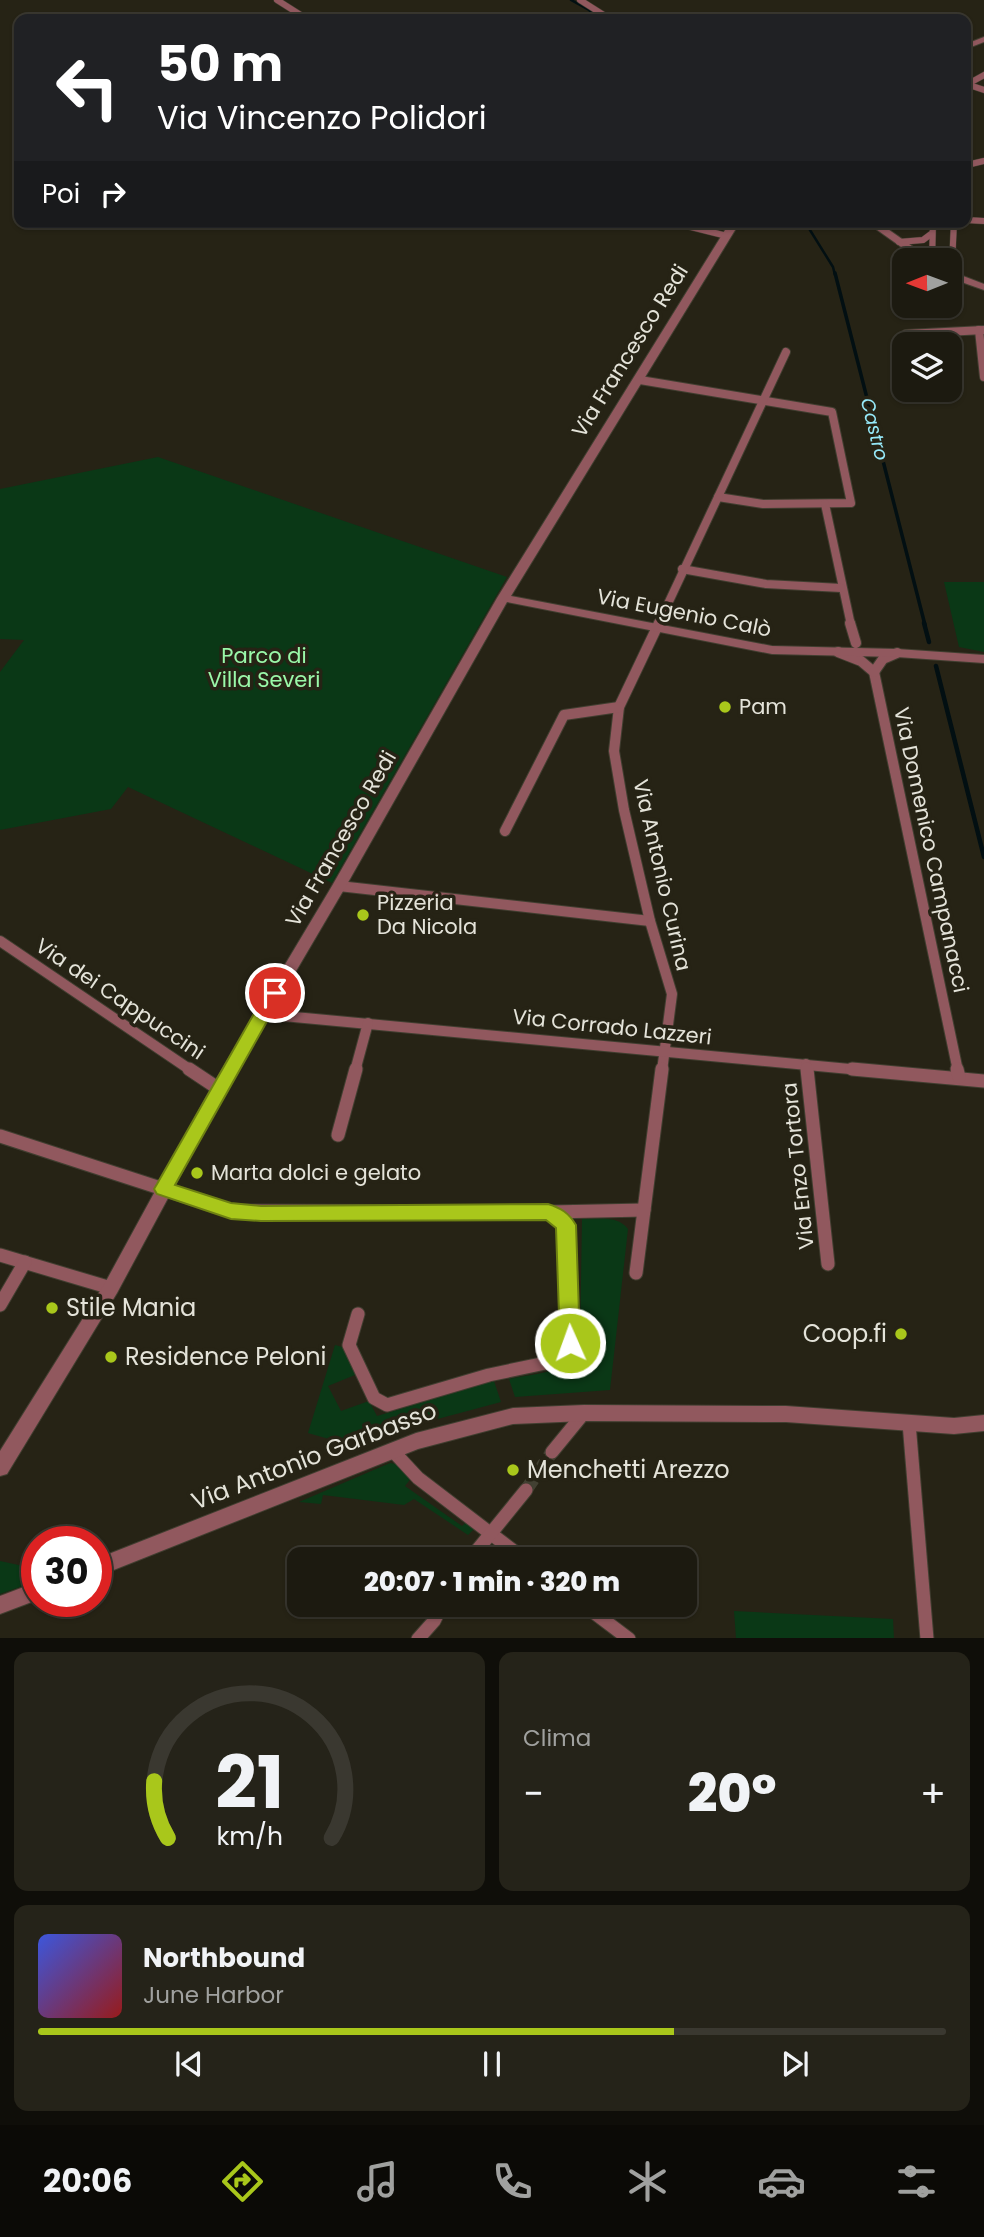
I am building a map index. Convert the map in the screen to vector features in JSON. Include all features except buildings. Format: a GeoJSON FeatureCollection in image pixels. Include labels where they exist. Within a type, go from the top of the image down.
{"type":"FeatureCollection","features":[{"type":"Feature","properties":{"kind":"street"},"geometry":{"type":"LineString","coordinates":[[277,0],[299,14]]}},
{"type":"Feature","properties":{"kind":"street"},"geometry":{"type":"LineString","coordinates":[[580,0],[602,14]]}},
{"type":"Feature","properties":{"kind":"street"},"geometry":{"type":"LineString","coordinates":[[695,228],[727,236]]}},
{"type":"Feature","properties":{"kind":"street","name":"Via Francesco Redi"},"geometry":{"type":"LineString","coordinates":[[0,1468],[110,1288],[219,1088],[339,887],[503,598],[732,228]]}},
{"type":"Feature","properties":{"kind":"street"},"geometry":{"type":"LineString","coordinates":[[879,228],[899,242],[914,248],[932,247],[932,228]]}},
{"type":"Feature","properties":{"kind":"street"},"geometry":{"type":"LineString","coordinates":[[952,248],[954,228]]}},
{"type":"Feature","properties":{"kind":"street"},"geometry":{"type":"LineString","coordinates":[[914,248],[931,233]]}},
{"type":"Feature","properties":{"kind":"street"},"geometry":{"type":"LineString","coordinates":[[962,275],[984,287]]}},
{"type":"Feature","properties":{"kind":"street"},"geometry":{"type":"LineString","coordinates":[[944,332],[982,330],[984,377]]}},
{"type":"Feature","properties":{"kind":"street","name":"Via Antonio Curina"},"geometry":{"type":"LineString","coordinates":[[636,1273],[672,994],[650,921],[614,751],[619,706],[786,352]]}},
{"type":"Feature","properties":{"kind":"street"},"geometry":{"type":"LineString","coordinates":[[640,380],[832,412],[852,503],[763,504],[718,497]]}},
{"type":"Feature","properties":{"kind":"street"},"geometry":{"type":"LineString","coordinates":[[825,504],[841,588],[858,648]]}},
{"type":"Feature","properties":{"kind":"street"},"geometry":{"type":"LineString","coordinates":[[682,569],[766,584],[841,588]]}},
{"type":"Feature","properties":{"kind":"street","name":"Via Eugenio Calò"},"geometry":{"type":"LineString","coordinates":[[503,598],[772,650],[838,652],[858,648],[984,659]]}},
{"type":"Feature","properties":{"kind":"street"},"geometry":{"type":"LineString","coordinates":[[838,652],[861,661],[874,672],[883,659],[897,653]]}},
{"type":"Feature","properties":{"kind":"street","name":"Via Domenico Campanacci"},"geometry":{"type":"LineString","coordinates":[[874,672],[959,1077]]}},
{"type":"Feature","properties":{"kind":"street"},"geometry":{"type":"LineString","coordinates":[[505,831],[564,715],[619,706]]}},
{"type":"Feature","properties":{"kind":"street"},"geometry":{"type":"LineString","coordinates":[[339,887],[650,921]]}},
{"type":"Feature","properties":{"kind":"street","name":"Via dei Cappuccini"},"geometry":{"type":"LineString","coordinates":[[0,941],[219,1088]]}},
{"type":"Feature","properties":{"kind":"street","name":"Via Corrado Lazzeri"},"geometry":{"type":"LineString","coordinates":[[262,1014],[984,1081]]}},
{"type":"Feature","properties":{"kind":"street"},"geometry":{"type":"LineString","coordinates":[[338,1135],[368,1023]]}},
{"type":"Feature","properties":{"kind":"street","name":"Via Enzo Tortora"},"geometry":{"type":"LineString","coordinates":[[806,1064],[828,1264]]}},
{"type":"Feature","properties":{"kind":"street"},"geometry":{"type":"LineString","coordinates":[[0,1136],[231,1211],[644,1210]]}},
{"type":"Feature","properties":{"kind":"street"},"geometry":{"type":"LineString","coordinates":[[358,1314],[349,1345],[374,1398],[387,1405],[489,1375],[555,1361],[565,1354],[570,1343],[566,1225],[548,1212]]}},
{"type":"Feature","properties":{"kind":"street"},"geometry":{"type":"LineString","coordinates":[[0,1255],[110,1288]]}},
{"type":"Feature","properties":{"kind":"street"},"geometry":{"type":"LineString","coordinates":[[0,1305],[25,1262]]}},
{"type":"Feature","properties":{"kind":"street"},"geometry":{"type":"LineString","coordinates":[[551,1452],[584,1413]]}},
{"type":"Feature","properties":{"kind":"street","name":"Via Antonio Garbasso"},"geometry":{"type":"LineString","coordinates":[[112,1562],[392,1450],[439,1433],[513,1416],[584,1413],[786,1414],[981,1426]]}},
{"type":"Feature","properties":{"kind":"street"},"geometry":{"type":"LineString","coordinates":[[909,1423],[927,1638]]}},
{"type":"Feature","properties":{"kind":"street"},"geometry":{"type":"LineString","coordinates":[[392,1450],[418,1478],[508,1547]]}},
{"type":"Feature","properties":{"kind":"street"},"geometry":{"type":"LineString","coordinates":[[480,1547],[526,1490]]}},
{"type":"Feature","properties":{"kind":"street"},"geometry":{"type":"LineString","coordinates":[[2,1604],[21,1597]]}},
{"type":"Feature","properties":{"kind":"street"},"geometry":{"type":"LineString","coordinates":[[419,1638],[436,1617]]}},
{"type":"Feature","properties":{"kind":"street"},"geometry":{"type":"LineString","coordinates":[[600,1617],[628,1638]]}},
{"type":"Feature","properties":{"kind":"green space","name":"Parco di Villa Severi"},"geometry":{"type":"Polygon","coordinates":[[[158,457],[507,577],[332,883],[128,787],[111,809],[0,830],[0,672],[24,640],[0,639],[0,489],[158,457]]]}},
{"type":"Feature","properties":{"kind":"green space"},"geometry":{"type":"Polygon","coordinates":[[[944,582],[984,582],[984,652],[959,647],[944,582]]]}},
{"type":"Feature","properties":{"kind":"green space"},"geometry":{"type":"Polygon","coordinates":[[[582,1219],[613,1220],[628,1229],[610,1390],[515,1397],[509,1379],[542,1373],[560,1366],[568,1361],[580,1342],[582,1219]]]}},
{"type":"Feature","properties":{"kind":"green space"},"geometry":{"type":"Polygon","coordinates":[[[335,1345],[342,1347],[355,1375],[328,1386],[341,1411],[369,1401],[377,1416],[494,1381],[501,1402],[430,1421],[425,1412],[333,1445],[329,1439],[308,1433],[335,1345]]]}},
{"type":"Feature","properties":{"kind":"green space"},"geometry":{"type":"Polygon","coordinates":[[[390,1463],[396,1464],[412,1477],[405,1486],[462,1526],[470,1519],[477,1526],[468,1535],[414,1499],[404,1505],[323,1495],[321,1504],[299,1502],[390,1463]]]}},
{"type":"Feature","properties":{"kind":"green space"},"geometry":{"type":"Polygon","coordinates":[[[0,1561],[21,1566],[21,1587],[0,1594],[0,1561]]]}},
{"type":"Feature","properties":{"kind":"green space"},"geometry":{"type":"Polygon","coordinates":[[[734,1611],[893,1619],[894,1638],[736,1638],[734,1611]]]}},
{"type":"Feature","properties":{"kind":"waterway","name":"Castro"},"geometry":{"type":"LineString","coordinates":[[571,0],[593,14]]}},
{"type":"Feature","properties":{"kind":"waterway","name":"Castro"},"geometry":{"type":"LineString","coordinates":[[809,228],[833,267],[835,275]]}},
{"type":"Feature","properties":{"kind":"waterway","name":"Castro"},"geometry":{"type":"LineString","coordinates":[[835,273],[925,625]]}},
{"type":"Feature","properties":{"kind":"waterway","name":"Castro"},"geometry":{"type":"LineString","coordinates":[[924,623],[929,642]]}},
{"type":"Feature","properties":{"kind":"waterway","name":"Castro"},"geometry":{"type":"LineString","coordinates":[[936,666],[984,857]]}},
{"type":"Feature","properties":{"kind":"tunnel"},"geometry":{"type":"LineString","coordinates":[[526,1490],[552,1452]]}},
{"type":"Feature","properties":{"kind":"place","name":"Pam"},"geometry":{"type":"Point","coordinates":[725,707]}},
{"type":"Feature","properties":{"kind":"place","name":"Pizzeria Da Nicola"},"geometry":{"type":"Point","coordinates":[363,915]}},
{"type":"Feature","properties":{"kind":"place","name":"Marta dolci e gelato"},"geometry":{"type":"Point","coordinates":[197,1173]}},
{"type":"Feature","properties":{"kind":"place","name":"Stile Mania"},"geometry":{"type":"Point","coordinates":[52,1308]}},
{"type":"Feature","properties":{"kind":"place","name":"Coop.fi"},"geometry":{"type":"Point","coordinates":[901,1334]}},
{"type":"Feature","properties":{"kind":"place","name":"Residence Peloni"},"geometry":{"type":"Point","coordinates":[111,1357]}},
{"type":"Feature","properties":{"kind":"place","name":"Menchetti Arezzo"},"geometry":{"type":"Point","coordinates":[513,1470]}},
{"type":"Feature","properties":{"kind":"route"},"geometry":{"type":"LineString","coordinates":[[275,993],[163,1189],[231,1211],[261,1213],[548,1212],[566,1225],[570,1343]]}}]}
